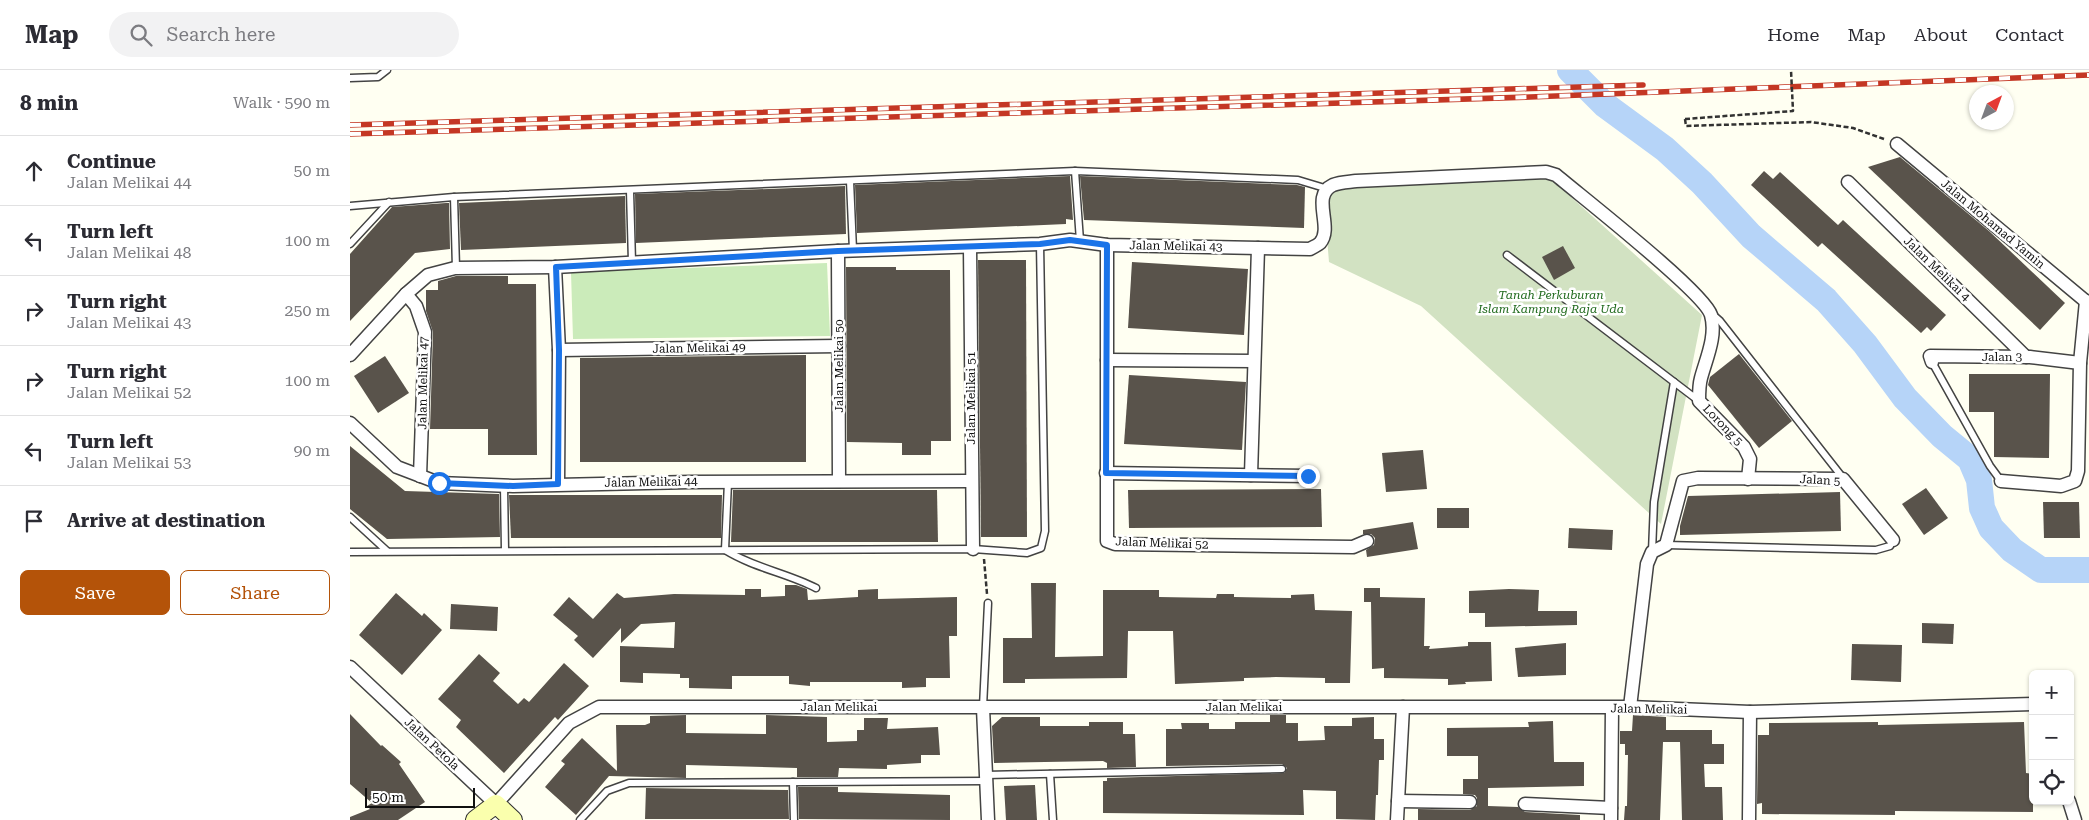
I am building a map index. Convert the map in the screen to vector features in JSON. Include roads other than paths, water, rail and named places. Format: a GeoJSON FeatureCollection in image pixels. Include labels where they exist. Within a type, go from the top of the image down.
{"type":"FeatureCollection","features":[{"type":"Feature","properties":{"kind":"street","name":"Jalan Mohamad Yamin"},"geometry":{"type":"LineString","coordinates":[[1897,144],[2087,302]]}},
{"type":"Feature","properties":{"kind":"street"},"geometry":{"type":"LineString","coordinates":[[1328,189],[1335,184],[1356,181],[1535,172],[1556,175],[1654,257],[1695,295],[1711,314],[1712,326],[1709,350],[1700,380],[1699,401]]}},
{"type":"Feature","properties":{"kind":"street","name":"Jalan Melikai 4"},"geometry":{"type":"LineString","coordinates":[[1848,182],[2026,357]]}},
{"type":"Feature","properties":{"kind":"street","name":"Jalan Melikai 43"},"geometry":{"type":"LineString","coordinates":[[350,355],[406,294],[428,275],[456,268],[556,267],[854,250],[970,247],[1080,241],[1107,245],[1310,249],[1320,242],[1324,234],[1323,196],[1328,189]]}},
{"type":"Feature","properties":{"kind":"street","name":"Jalan Melikai 52"},"geometry":{"type":"LineString","coordinates":[[1107,245],[1107,541],[1115,544],[1353,547],[1367,541]]}},
{"type":"Feature","properties":{"kind":"street","name":"Jalan Melikai 51"},"geometry":{"type":"LineString","coordinates":[[970,247],[971,481],[977,550]]}},
{"type":"Feature","properties":{"kind":"street"},"geometry":{"type":"LineString","coordinates":[[1251,475],[1258,248]]}},
{"type":"Feature","properties":{"kind":"street","name":"Jalan Melikai 50"},"geometry":{"type":"LineString","coordinates":[[838,251],[839,481]]}},
{"type":"Feature","properties":{"kind":"street"},"geometry":{"type":"LineString","coordinates":[[556,267],[559,350],[558,484]]}},
{"type":"Feature","properties":{"kind":"street","name":"Jalan Melikai 47"},"geometry":{"type":"LineString","coordinates":[[406,294],[416,306],[424,332],[420,476]]}},
{"type":"Feature","properties":{"kind":"street"},"geometry":{"type":"LineString","coordinates":[[2000,480],[2061,486],[2075,481],[2078,471],[2080,363],[2087,302]]}},
{"type":"Feature","properties":{"kind":"street","name":"Jalan Melikai 49"},"geometry":{"type":"LineString","coordinates":[[559,350],[839,346]]}},
{"type":"Feature","properties":{"kind":"street","name":"Jalan 3"},"geometry":{"type":"LineString","coordinates":[[1932,362],[1930,356],[2026,357],[2080,363]]}},
{"type":"Feature","properties":{"kind":"street"},"geometry":{"type":"LineString","coordinates":[[1107,360],[1254,361]]}},
{"type":"Feature","properties":{"kind":"street","name":"Lorong 5"},"geometry":{"type":"LineString","coordinates":[[1699,401],[1744,446],[1750,459],[1748,479]]}},
{"type":"Feature","properties":{"kind":"street","name":"Jalan Melikai 44"},"geometry":{"type":"LineString","coordinates":[[350,423],[397,468],[439,483],[504,486],[728,482],[971,481]]}},
{"type":"Feature","properties":{"kind":"street"},"geometry":{"type":"LineString","coordinates":[[1106,473],[1308,476]]}},
{"type":"Feature","properties":{"kind":"street","name":"Jalan 5"},"geometry":{"type":"LineString","coordinates":[[1666,544],[1683,481],[1698,478],[1843,479],[1893,540]]}},
{"type":"Feature","properties":{"kind":"street"},"geometry":{"type":"LineString","coordinates":[[1630,707],[1647,564],[1652,552],[1666,544]]}},
{"type":"Feature","properties":{"kind":"street","name":"Jalan Petola"},"geometry":{"type":"LineString","coordinates":[[350,667],[513,820]]}},
{"type":"Feature","properties":{"kind":"street","name":"Jalan Melikai"},"geometry":{"type":"LineString","coordinates":[[496,804],[569,723],[599,707],[1403,706],[1630,707],[1750,712],[2029,704]]}},
{"type":"Feature","properties":{"kind":"street"},"geometry":{"type":"LineString","coordinates":[[1397,820],[1403,706]]}},
{"type":"Feature","properties":{"kind":"street"},"geometry":{"type":"LineString","coordinates":[[983,708],[988,820]]}},
{"type":"Feature","properties":{"kind":"street"},"geometry":{"type":"LineString","coordinates":[[1525,804],[1611,814],[1612,708]]}},
{"type":"Feature","properties":{"kind":"street"},"geometry":{"type":"LineString","coordinates":[[1749,820],[1750,712]]}},
{"type":"Feature","properties":{"kind":"street"},"geometry":{"type":"LineString","coordinates":[[1398,801],[1470,802]]}},
{"type":"Feature","properties":{"kind":"street"},"geometry":{"type":"LineString","coordinates":[[474,820],[496,804]]}},
{"type":"Feature","properties":{"kind":"street"},"geometry":{"type":"LineString","coordinates":[[2071,805],[2075,820]]}},
{"type":"Feature","properties":{"kind":"lane"},"geometry":{"type":"LineString","coordinates":[[350,78],[378,77],[387,70]]}},
{"type":"Feature","properties":{"kind":"lane"},"geometry":{"type":"LineString","coordinates":[[1075,171],[1080,241]]}},
{"type":"Feature","properties":{"kind":"lane"},"geometry":{"type":"LineString","coordinates":[[350,206],[454,197],[1075,171],[1298,180],[1328,189]]}},
{"type":"Feature","properties":{"kind":"lane"},"geometry":{"type":"LineString","coordinates":[[850,181],[854,250]]}},
{"type":"Feature","properties":{"kind":"lane"},"geometry":{"type":"LineString","coordinates":[[630,191],[632,262]]}},
{"type":"Feature","properties":{"kind":"lane"},"geometry":{"type":"LineString","coordinates":[[454,197],[456,268]]}},
{"type":"Feature","properties":{"kind":"lane"},"geometry":{"type":"LineString","coordinates":[[350,244],[390,202]]}},
{"type":"Feature","properties":{"kind":"lane"},"geometry":{"type":"LineString","coordinates":[[350,552],[505,550],[977,550],[1026,553],[1041,548],[1045,531],[1040,244]]}},
{"type":"Feature","properties":{"kind":"lane"},"geometry":{"type":"LineString","coordinates":[[1507,255],[1699,401]]}},
{"type":"Feature","properties":{"kind":"lane"},"geometry":{"type":"LineString","coordinates":[[1711,314],[1720,320],[1843,479]]}},
{"type":"Feature","properties":{"kind":"lane"},"geometry":{"type":"LineString","coordinates":[[1932,362],[1990,466],[2000,480]]}},
{"type":"Feature","properties":{"kind":"lane"},"geometry":{"type":"LineString","coordinates":[[1652,552],[1654,502],[1674,382]]}},
{"type":"Feature","properties":{"kind":"lane"},"geometry":{"type":"LineString","coordinates":[[725,550],[728,482]]}},
{"type":"Feature","properties":{"kind":"lane"},"geometry":{"type":"LineString","coordinates":[[504,486],[505,550]]}},
{"type":"Feature","properties":{"kind":"lane"},"geometry":{"type":"LineString","coordinates":[[350,517],[387,551]]}},
{"type":"Feature","properties":{"kind":"lane"},"geometry":{"type":"LineString","coordinates":[[1666,544],[1876,550],[1890,546],[1893,540]]}},
{"type":"Feature","properties":{"kind":"lane"},"geometry":{"type":"LineString","coordinates":[[725,550],[743,561],[798,579],[816,588]]}},
{"type":"Feature","properties":{"kind":"lane"},"geometry":{"type":"LineString","coordinates":[[983,708],[988,603]]}},
{"type":"Feature","properties":{"kind":"lane"},"geometry":{"type":"LineString","coordinates":[[580,820],[607,791],[629,783],[793,782],[986,778],[1050,774],[1282,770]]}},
{"type":"Feature","properties":{"kind":"lane"},"geometry":{"type":"LineString","coordinates":[[1050,774],[1053,820]]}},
{"type":"Feature","properties":{"kind":"lane"},"geometry":{"type":"LineString","coordinates":[[793,782],[794,820]]}},
{"type":"Feature","properties":{"kind":"waterway"},"geometry":{"type":"LineString","coordinates":[[1570,70],[1605,105],[1665,149],[1702,183],[1751,236],[1826,300],[1865,344],[1905,398],[1942,436],[1970,459],[1979,480],[1982,508],[1991,528],[2012,550],[2041,570],[2089,570]]}},
{"type":"Feature","properties":{"kind":"railway"},"geometry":{"type":"LineString","coordinates":[[350,134],[1530,97],[2089,75]]}},
{"type":"Feature","properties":{"kind":"railway"},"geometry":{"type":"LineString","coordinates":[[350,125],[1643,85]]}},
{"type":"Feature","properties":{"kind":"park label","name":"Tanah Perkuburan Islam Kampung Raja Uda"},"geometry":{"type":"Point","coordinates":[1551,302]}}]}
